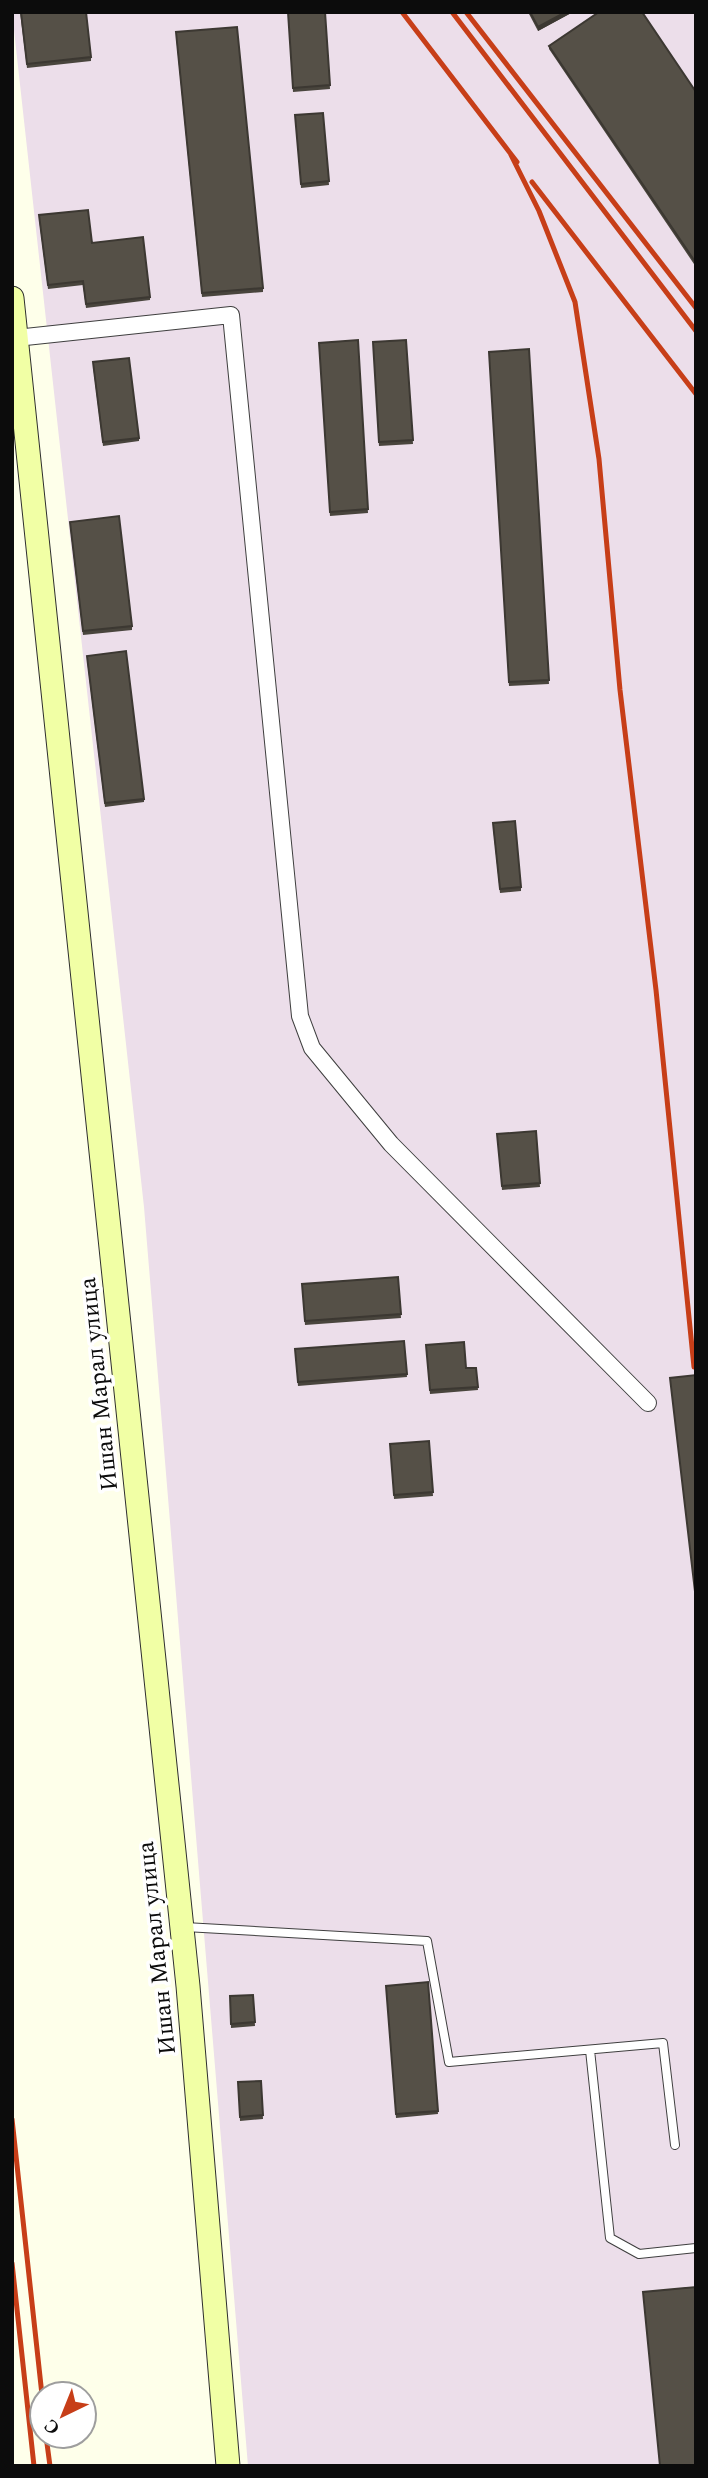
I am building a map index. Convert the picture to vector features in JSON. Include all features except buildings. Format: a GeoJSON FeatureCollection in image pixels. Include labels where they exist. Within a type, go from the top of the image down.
{"type":"FeatureCollection","features":[{"type":"Feature","properties":{"kind":"main road","name":"Ишан Марал улица"},"geometry":{"type":"LineString","coordinates":[[12,298],[182,1927],[228,2466]]}},
{"type":"Feature","properties":{"kind":"street"},"geometry":{"type":"LineString","coordinates":[[16,338],[231,315],[300,1016],[312,1048],[391,1144],[648,1403]]}},
{"type":"Feature","properties":{"kind":"lane"},"geometry":{"type":"LineString","coordinates":[[182,1927],[427,1941],[449,2062],[663,2043],[675,2145]]}},
{"type":"Feature","properties":{"kind":"lane"},"geometry":{"type":"LineString","coordinates":[[590,2050],[610,2238],[639,2254],[696,2248]]}},
{"type":"Feature","properties":{"kind":"shaded area"},"geometry":{"type":"Polygon","coordinates":[[[12,12],[696,12],[696,2466],[248,2466],[144,1207],[12,12]]]}},
{"type":"Feature","properties":{"kind":"railway"},"geometry":{"type":"LineString","coordinates":[[402,12],[517,162]]}},
{"type":"Feature","properties":{"kind":"railway"},"geometry":{"type":"LineString","coordinates":[[452,12],[696,331]]}},
{"type":"Feature","properties":{"kind":"railway"},"geometry":{"type":"LineString","coordinates":[[466,12],[696,308]]}},
{"type":"Feature","properties":{"kind":"railway"},"geometry":{"type":"LineString","coordinates":[[511,155],[539,211],[575,302],[599,459],[620,690],[656,990],[694,1367]]}},
{"type":"Feature","properties":{"kind":"railway"},"geometry":{"type":"LineString","coordinates":[[532,182],[696,394]]}},
{"type":"Feature","properties":{"kind":"railway"},"geometry":{"type":"LineString","coordinates":[[12,2119],[40,2380]]}},
{"type":"Feature","properties":{"kind":"railway"},"geometry":{"type":"LineString","coordinates":[[12,2263],[34,2466]]}},
{"type":"Feature","properties":{"kind":"railway"},"geometry":{"type":"LineString","coordinates":[[48,2450],[50,2466]]}}]}
